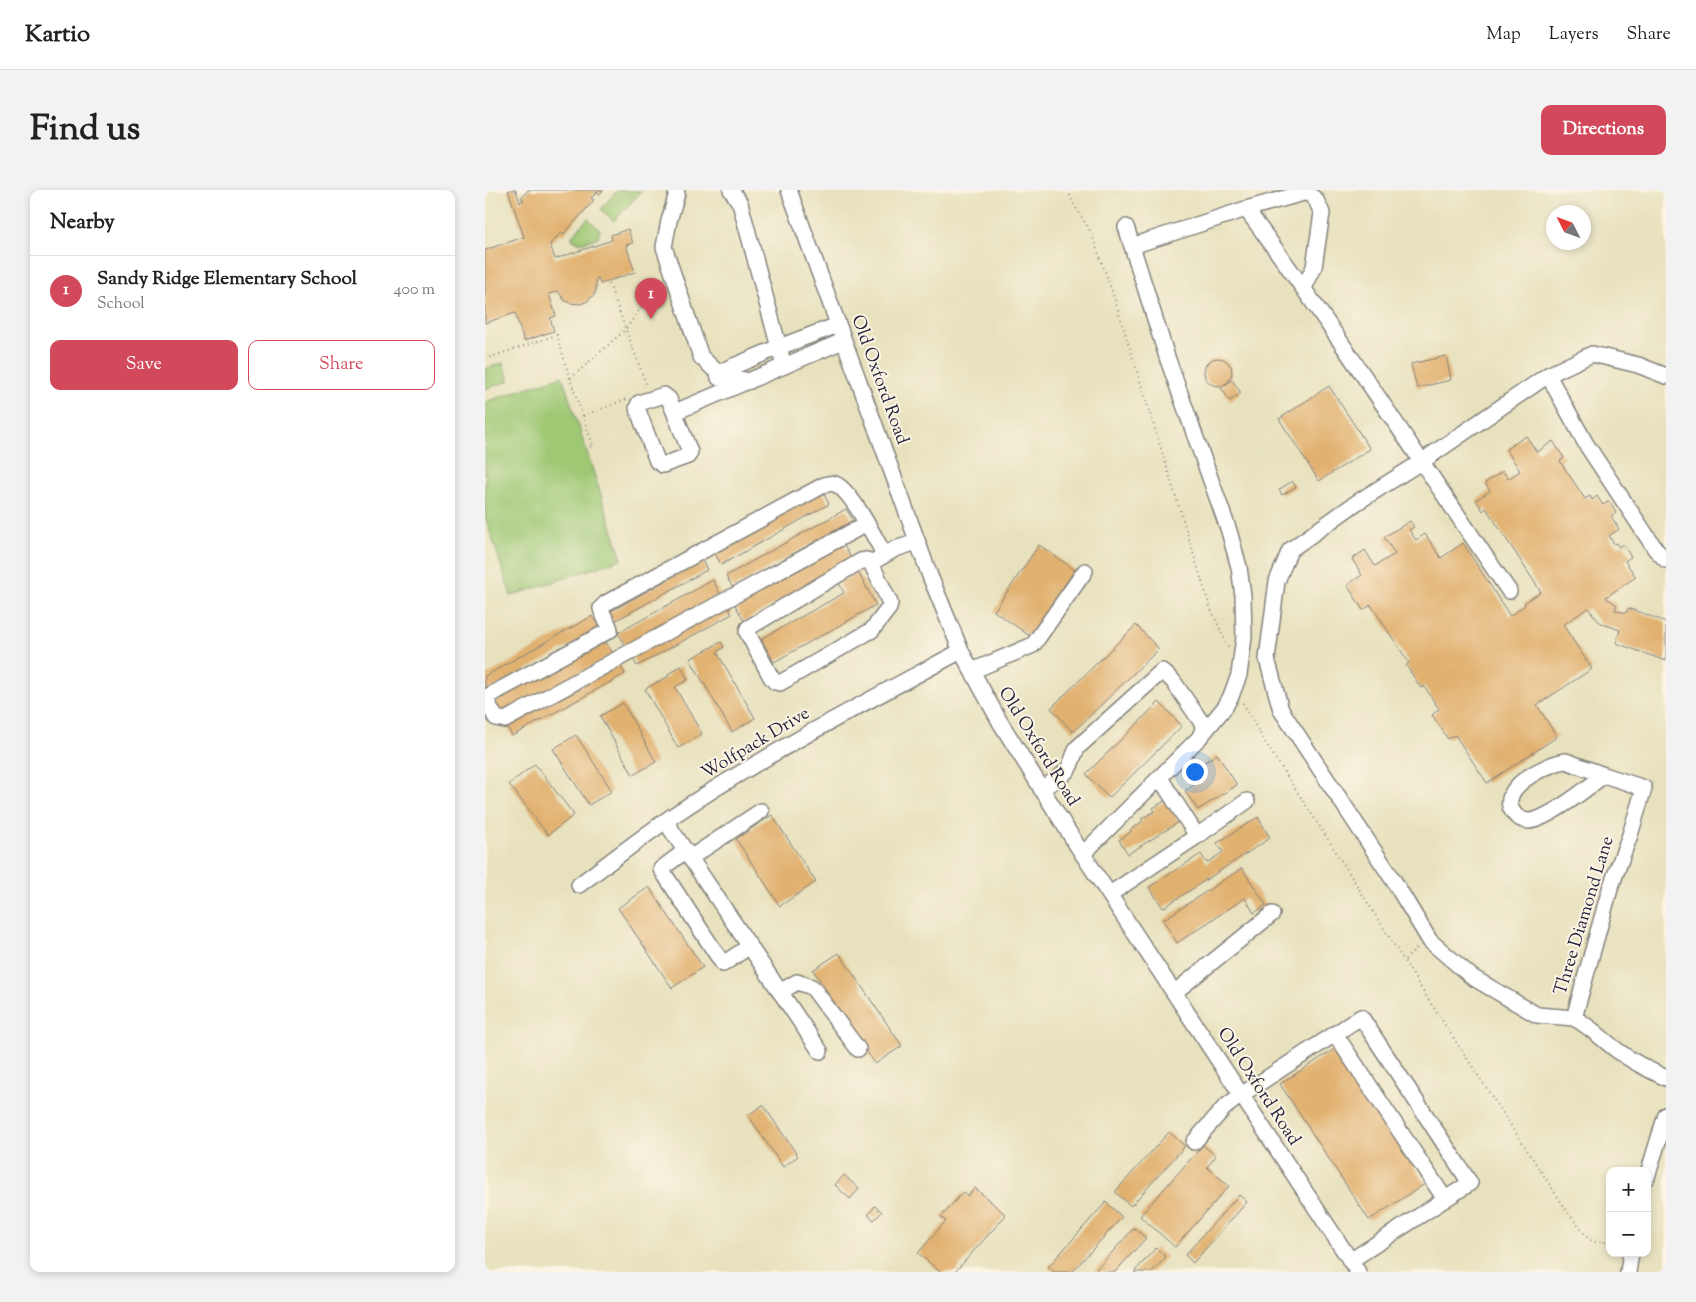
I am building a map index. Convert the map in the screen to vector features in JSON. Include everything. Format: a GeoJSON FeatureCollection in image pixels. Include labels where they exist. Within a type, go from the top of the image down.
{"type":"FeatureCollection","features":[{"type":"Feature","properties":{"kind":"street"},"geometry":{"type":"LineString","coordinates":[[676,190],[677,193],[664,247],[701,356],[720,375],[751,381]]}},
{"type":"Feature","properties":{"kind":"street"},"geometry":{"type":"LineString","coordinates":[[731,190],[740,203],[784,366]]}},
{"type":"Feature","properties":{"kind":"street","name":"Old Oxford Road"},"geometry":{"type":"LineString","coordinates":[[789,190],[917,542],[961,651],[999,722],[1041,789],[1354,1266]]}},
{"type":"Feature","properties":{"kind":"street"},"geometry":{"type":"LineString","coordinates":[[1132,246],[1246,209],[1307,192],[1316,200],[1322,213],[1314,267],[1304,288]]}},
{"type":"Feature","properties":{"kind":"street"},"geometry":{"type":"LineString","coordinates":[[1246,209],[1304,288],[1509,591]]}},
{"type":"Feature","properties":{"kind":"street"},"geometry":{"type":"LineString","coordinates":[[1083,854],[1200,737],[1225,707],[1234,688],[1241,665],[1244,637],[1243,596],[1239,567],[1229,531],[1167,357],[1126,227]]}},
{"type":"Feature","properties":{"kind":"street"},"geometry":{"type":"LineString","coordinates":[[709,397],[722,371],[779,347],[838,326]]}},
{"type":"Feature","properties":{"kind":"street"},"geometry":{"type":"LineString","coordinates":[[675,412],[843,342]]}},
{"type":"Feature","properties":{"kind":"street"},"geometry":{"type":"LineString","coordinates":[[1574,1018],[1537,1015],[1472,977],[1430,941],[1281,710],[1267,659],[1277,581],[1290,550],[1356,503],[1549,376],[1592,354],[1638,365],[1666,376]]}},
{"type":"Feature","properties":{"kind":"street"},"geometry":{"type":"LineString","coordinates":[[1549,376],[1586,444],[1656,550],[1666,560]]}},
{"type":"Feature","properties":{"kind":"street"},"geometry":{"type":"LineString","coordinates":[[664,395],[669,399],[675,412],[690,452],[688,456],[663,465],[657,461],[637,408],[639,403],[664,395]]}},
{"type":"Feature","properties":{"kind":"street"},"geometry":{"type":"LineString","coordinates":[[867,524],[505,720],[496,718],[487,702],[487,698],[490,695],[610,630],[601,608],[606,604],[824,485],[834,484],[843,489],[867,524],[884,554]]}},
{"type":"Feature","properties":{"kind":"street"},"geometry":{"type":"LineString","coordinates":[[871,563],[884,554],[917,542]]}},
{"type":"Feature","properties":{"kind":"street"},"geometry":{"type":"LineString","coordinates":[[867,560],[871,563],[890,602],[889,608],[872,630],[780,683],[775,682],[747,632],[748,628],[861,562],[867,560]]}},
{"type":"Feature","properties":{"kind":"street"},"geometry":{"type":"LineString","coordinates":[[972,671],[1033,645],[1085,571]]}},
{"type":"Feature","properties":{"kind":"street","name":"Wolfpack Drive"},"geometry":{"type":"LineString","coordinates":[[579,885],[666,822],[784,748],[961,651]]}},
{"type":"Feature","properties":{"kind":"street"},"geometry":{"type":"LineString","coordinates":[[1041,789],[1069,767],[1078,747],[1162,672],[1173,681],[1204,726],[1200,737]]}},
{"type":"Feature","properties":{"kind":"street","name":"Three Diamond Lane"},"geometry":{"type":"LineString","coordinates":[[1604,775],[1556,810],[1531,821],[1521,819],[1510,808],[1511,797],[1516,787],[1527,778],[1557,762],[1566,761],[1644,788],[1610,889],[1574,1018],[1588,1025],[1630,1059],[1666,1078]]}},
{"type":"Feature","properties":{"kind":"street"},"geometry":{"type":"LineString","coordinates":[[1159,778],[1197,836]]}},
{"type":"Feature","properties":{"kind":"street"},"geometry":{"type":"LineString","coordinates":[[1110,894],[1247,801]]}},
{"type":"Feature","properties":{"kind":"street"},"geometry":{"type":"LineString","coordinates":[[750,946],[723,964],[661,870],[761,811]]}},
{"type":"Feature","properties":{"kind":"street"},"geometry":{"type":"LineString","coordinates":[[666,822],[820,1051]]}},
{"type":"Feature","properties":{"kind":"street"},"geometry":{"type":"LineString","coordinates":[[1175,992],[1272,914]]}},
{"type":"Feature","properties":{"kind":"street"},"geometry":{"type":"LineString","coordinates":[[780,992],[797,982],[812,987],[857,1049]]}},
{"type":"Feature","properties":{"kind":"street"},"geometry":{"type":"LineString","coordinates":[[1193,1142],[1224,1108],[1241,1095],[1361,1017],[1469,1183],[1354,1266]]}},
{"type":"Feature","properties":{"kind":"street"},"geometry":{"type":"LineString","coordinates":[[1335,1034],[1445,1199]]}},
{"type":"Feature","properties":{"kind":"street"},"geometry":{"type":"LineString","coordinates":[[1650,1167],[1666,1115]]}},
{"type":"Feature","properties":{"kind":"street"},"geometry":{"type":"LineString","coordinates":[[1628,1272],[1630,1257]]}},
{"type":"Feature","properties":{"kind":"path"},"geometry":{"type":"LineString","coordinates":[[1068,190],[1073,203],[1091,232],[1114,296],[1142,381],[1210,607],[1228,646],[1241,665]]}},
{"type":"Feature","properties":{"kind":"path"},"geometry":{"type":"LineString","coordinates":[[609,284],[645,384],[642,393]]}},
{"type":"Feature","properties":{"kind":"path"},"geometry":{"type":"LineString","coordinates":[[570,379],[625,330],[653,291],[656,290]]}},
{"type":"Feature","properties":{"kind":"path"},"geometry":{"type":"LineString","coordinates":[[485,359],[557,335],[593,446],[585,448]]}},
{"type":"Feature","properties":{"kind":"path"},"geometry":{"type":"LineString","coordinates":[[583,416],[633,396]]}},
{"type":"Feature","properties":{"kind":"path"},"geometry":{"type":"LineString","coordinates":[[1234,688],[1263,740],[1569,1214],[1593,1242],[1606,1242]]}},
{"type":"Feature","properties":{"kind":"path"},"geometry":{"type":"LineString","coordinates":[[1404,961],[1419,947],[1430,941]]}},
{"type":"Feature","properties":{"kind":"green space"},"geometry":{"type":"Polygon","coordinates":[[[618,190],[642,191],[614,221],[601,209],[618,190]]]}},
{"type":"Feature","properties":{"kind":"green space"},"geometry":{"type":"Polygon","coordinates":[[[588,218],[600,230],[598,237],[585,242],[575,241],[572,239],[572,236],[588,218]]]}},
{"type":"Feature","properties":{"kind":"green space"},"geometry":{"type":"Polygon","coordinates":[[[503,363],[509,381],[485,389],[485,369],[503,363]]]}},
{"type":"Feature","properties":{"kind":"green space"},"geometry":{"type":"Polygon","coordinates":[[[562,376],[622,559],[511,596],[485,516],[485,402],[562,376]]]}},
{"type":"Feature","properties":{"kind":"building"},"geometry":{"type":"Polygon","coordinates":[[[508,190],[516,190],[520,203],[524,200],[521,198],[528,190],[603,190],[599,195],[597,192],[591,198],[594,200],[563,235],[561,233],[550,244],[555,259],[612,240],[611,235],[628,229],[633,243],[626,245],[635,272],[600,284],[598,278],[596,279],[594,295],[586,302],[580,304],[564,300],[558,291],[549,294],[556,316],[550,318],[554,331],[524,341],[515,313],[485,323],[485,250],[524,237],[508,190]]]}},
{"type":"Feature","properties":{"kind":"building"},"geometry":{"type":"Polygon","coordinates":[[[1446,356],[1451,380],[1417,388],[1411,364],[1446,356]]]}},
{"type":"Feature","properties":{"kind":"building"},"geometry":{"type":"Polygon","coordinates":[[[1218,358],[1228,362],[1232,372],[1228,382],[1218,386],[1208,382],[1204,372],[1208,362],[1218,358]]]}},
{"type":"Feature","properties":{"kind":"building"},"geometry":{"type":"Polygon","coordinates":[[[1232,380],[1241,393],[1230,401],[1221,388],[1232,380]]]}},
{"type":"Feature","properties":{"kind":"building"},"geometry":{"type":"Polygon","coordinates":[[[1329,386],[1370,449],[1319,481],[1279,419],[1329,386]]]}},
{"type":"Feature","properties":{"kind":"building"},"geometry":{"type":"Polygon","coordinates":[[[1526,436],[1537,452],[1553,441],[1564,458],[1560,461],[1585,499],[1590,496],[1592,500],[1597,496],[1603,505],[1609,501],[1616,513],[1611,516],[1619,529],[1609,536],[1614,544],[1616,543],[1619,547],[1623,544],[1631,557],[1625,561],[1636,577],[1606,597],[1617,605],[1615,610],[1626,613],[1628,608],[1666,622],[1666,661],[1616,643],[1620,630],[1600,623],[1588,608],[1563,625],[1592,669],[1537,705],[1557,737],[1487,783],[1455,735],[1448,739],[1432,715],[1439,709],[1424,686],[1421,688],[1406,665],[1409,663],[1371,605],[1363,610],[1347,585],[1362,575],[1352,559],[1365,550],[1375,566],[1395,554],[1384,537],[1410,521],[1414,527],[1409,530],[1416,540],[1425,534],[1441,558],[1463,543],[1510,616],[1525,605],[1524,603],[1541,592],[1486,508],[1483,511],[1476,500],[1490,491],[1485,483],[1503,471],[1508,479],[1520,471],[1506,449],[1526,436]]]}},
{"type":"Feature","properties":{"kind":"building"},"geometry":{"type":"Polygon","coordinates":[[[1292,481],[1296,487],[1282,495],[1279,490],[1292,481]]]}},
{"type":"Feature","properties":{"kind":"building"},"geometry":{"type":"Polygon","coordinates":[[[823,492],[829,504],[721,565],[715,553],[823,492]]]}},
{"type":"Feature","properties":{"kind":"building"},"geometry":{"type":"Polygon","coordinates":[[[846,509],[853,520],[733,588],[726,576],[846,509]]]}},
{"type":"Feature","properties":{"kind":"building"},"geometry":{"type":"Polygon","coordinates":[[[842,542],[852,560],[744,621],[734,603],[842,542]]]}},
{"type":"Feature","properties":{"kind":"building"},"geometry":{"type":"Polygon","coordinates":[[[1039,545],[1075,570],[1030,636],[994,611],[1039,545]]]}},
{"type":"Feature","properties":{"kind":"building"},"geometry":{"type":"Polygon","coordinates":[[[702,560],[707,570],[613,622],[608,613],[702,560]]]}},
{"type":"Feature","properties":{"kind":"building"},"geometry":{"type":"Polygon","coordinates":[[[858,572],[876,605],[774,662],[761,639],[844,593],[839,583],[858,572]]]}},
{"type":"Feature","properties":{"kind":"building"},"geometry":{"type":"Polygon","coordinates":[[[713,580],[720,594],[626,647],[618,633],[713,580]]]}},
{"type":"Feature","properties":{"kind":"building"},"geometry":{"type":"Polygon","coordinates":[[[727,604],[732,614],[637,666],[632,657],[727,604]]]}},
{"type":"Feature","properties":{"kind":"building"},"geometry":{"type":"Polygon","coordinates":[[[592,616],[600,629],[487,692],[485,676],[592,616]]]}},
{"type":"Feature","properties":{"kind":"building"},"geometry":{"type":"Polygon","coordinates":[[[1136,625],[1159,649],[1073,732],[1051,708],[1136,625]]]}},
{"type":"Feature","properties":{"kind":"building"},"geometry":{"type":"Polygon","coordinates":[[[605,640],[613,654],[501,716],[493,702],[605,640]]]}},
{"type":"Feature","properties":{"kind":"building"},"geometry":{"type":"Polygon","coordinates":[[[721,642],[724,647],[717,652],[755,718],[732,732],[690,659],[721,642]]]}},
{"type":"Feature","properties":{"kind":"building"},"geometry":{"type":"Polygon","coordinates":[[[620,664],[625,674],[512,736],[507,726],[620,664]]]}},
{"type":"Feature","properties":{"kind":"building"},"geometry":{"type":"Polygon","coordinates":[[[681,666],[688,680],[675,687],[702,734],[678,748],[645,689],[669,676],[668,674],[681,666]]]}},
{"type":"Feature","properties":{"kind":"building"},"geometry":{"type":"Polygon","coordinates":[[[1159,702],[1182,726],[1109,798],[1086,774],[1159,702]]]}},
{"type":"Feature","properties":{"kind":"building"},"geometry":{"type":"Polygon","coordinates":[[[623,703],[656,762],[633,775],[600,716],[623,703]]]}},
{"type":"Feature","properties":{"kind":"building"},"geometry":{"type":"Polygon","coordinates":[[[576,735],[612,791],[589,805],[553,749],[576,735]]]}},
{"type":"Feature","properties":{"kind":"building"},"geometry":{"type":"Polygon","coordinates":[[[1217,754],[1237,785],[1198,810],[1185,791],[1194,785],[1187,774],[1217,754]]]}},
{"type":"Feature","properties":{"kind":"building"},"geometry":{"type":"Polygon","coordinates":[[[535,764],[574,815],[548,835],[509,784],[535,764]]]}},
{"type":"Feature","properties":{"kind":"building"},"geometry":{"type":"Polygon","coordinates":[[[1166,800],[1179,822],[1128,854],[1119,840],[1143,821],[1141,819],[1155,811],[1153,808],[1166,800]]]}},
{"type":"Feature","properties":{"kind":"building"},"geometry":{"type":"Polygon","coordinates":[[[772,815],[816,882],[780,906],[736,839],[772,815]]]}},
{"type":"Feature","properties":{"kind":"building"},"geometry":{"type":"Polygon","coordinates":[[[1258,817],[1270,838],[1163,908],[1149,887],[1201,854],[1207,863],[1223,852],[1217,843],[1258,817]]]}},
{"type":"Feature","properties":{"kind":"building"},"geometry":{"type":"Polygon","coordinates":[[[1242,868],[1266,905],[1254,913],[1245,898],[1177,943],[1163,920],[1242,868]]]}},
{"type":"Feature","properties":{"kind":"building"},"geometry":{"type":"Polygon","coordinates":[[[649,887],[703,967],[672,988],[618,908],[649,887]]]}},
{"type":"Feature","properties":{"kind":"building"},"geometry":{"type":"Polygon","coordinates":[[[839,953],[902,1046],[875,1064],[813,970],[839,953]]]}},
{"type":"Feature","properties":{"kind":"building"},"geometry":{"type":"Polygon","coordinates":[[[1336,1048],[1425,1184],[1369,1220],[1280,1084],[1336,1048]]]}},
{"type":"Feature","properties":{"kind":"building"},"geometry":{"type":"Polygon","coordinates":[[[763,1105],[798,1156],[783,1167],[748,1115],[763,1105]]]}},
{"type":"Feature","properties":{"kind":"building"},"geometry":{"type":"Polygon","coordinates":[[[1169,1132],[1185,1146],[1131,1206],[1115,1192],[1169,1132]]]}},
{"type":"Feature","properties":{"kind":"building"},"geometry":{"type":"Polygon","coordinates":[[[1203,1145],[1216,1156],[1207,1167],[1229,1186],[1175,1247],[1140,1216],[1203,1145]]]}},
{"type":"Feature","properties":{"kind":"building"},"geometry":{"type":"Polygon","coordinates":[[[844,1175],[859,1189],[850,1199],[835,1185],[844,1175]]]}},
{"type":"Feature","properties":{"kind":"building"},"geometry":{"type":"Polygon","coordinates":[[[975,1188],[1006,1215],[955,1272],[940,1272],[918,1253],[946,1221],[941,1217],[963,1192],[968,1196],[975,1188]]]}},
{"type":"Feature","properties":{"kind":"building"},"geometry":{"type":"Polygon","coordinates":[[[1239,1195],[1247,1202],[1193,1263],[1185,1255],[1239,1195]]]}},
{"type":"Feature","properties":{"kind":"building"},"geometry":{"type":"Polygon","coordinates":[[[1106,1202],[1122,1217],[1072,1272],[1054,1272],[1048,1267],[1106,1202]]]}},
{"type":"Feature","properties":{"kind":"building"},"geometry":{"type":"Polygon","coordinates":[[[875,1206],[882,1212],[874,1220],[868,1215],[875,1206]]]}},
{"type":"Feature","properties":{"kind":"building"},"geometry":{"type":"Polygon","coordinates":[[[1134,1228],[1146,1238],[1115,1272],[1094,1272],[1134,1228]]]}},
{"type":"Feature","properties":{"kind":"building"},"geometry":{"type":"Polygon","coordinates":[[[1156,1248],[1166,1257],[1152,1272],[1134,1272],[1156,1248]]]}},
{"type":"Feature","properties":{"kind":"place","name":"Sandy Ridge Elementary School"},"geometry":{"type":"Point","coordinates":[651,319]}}]}
